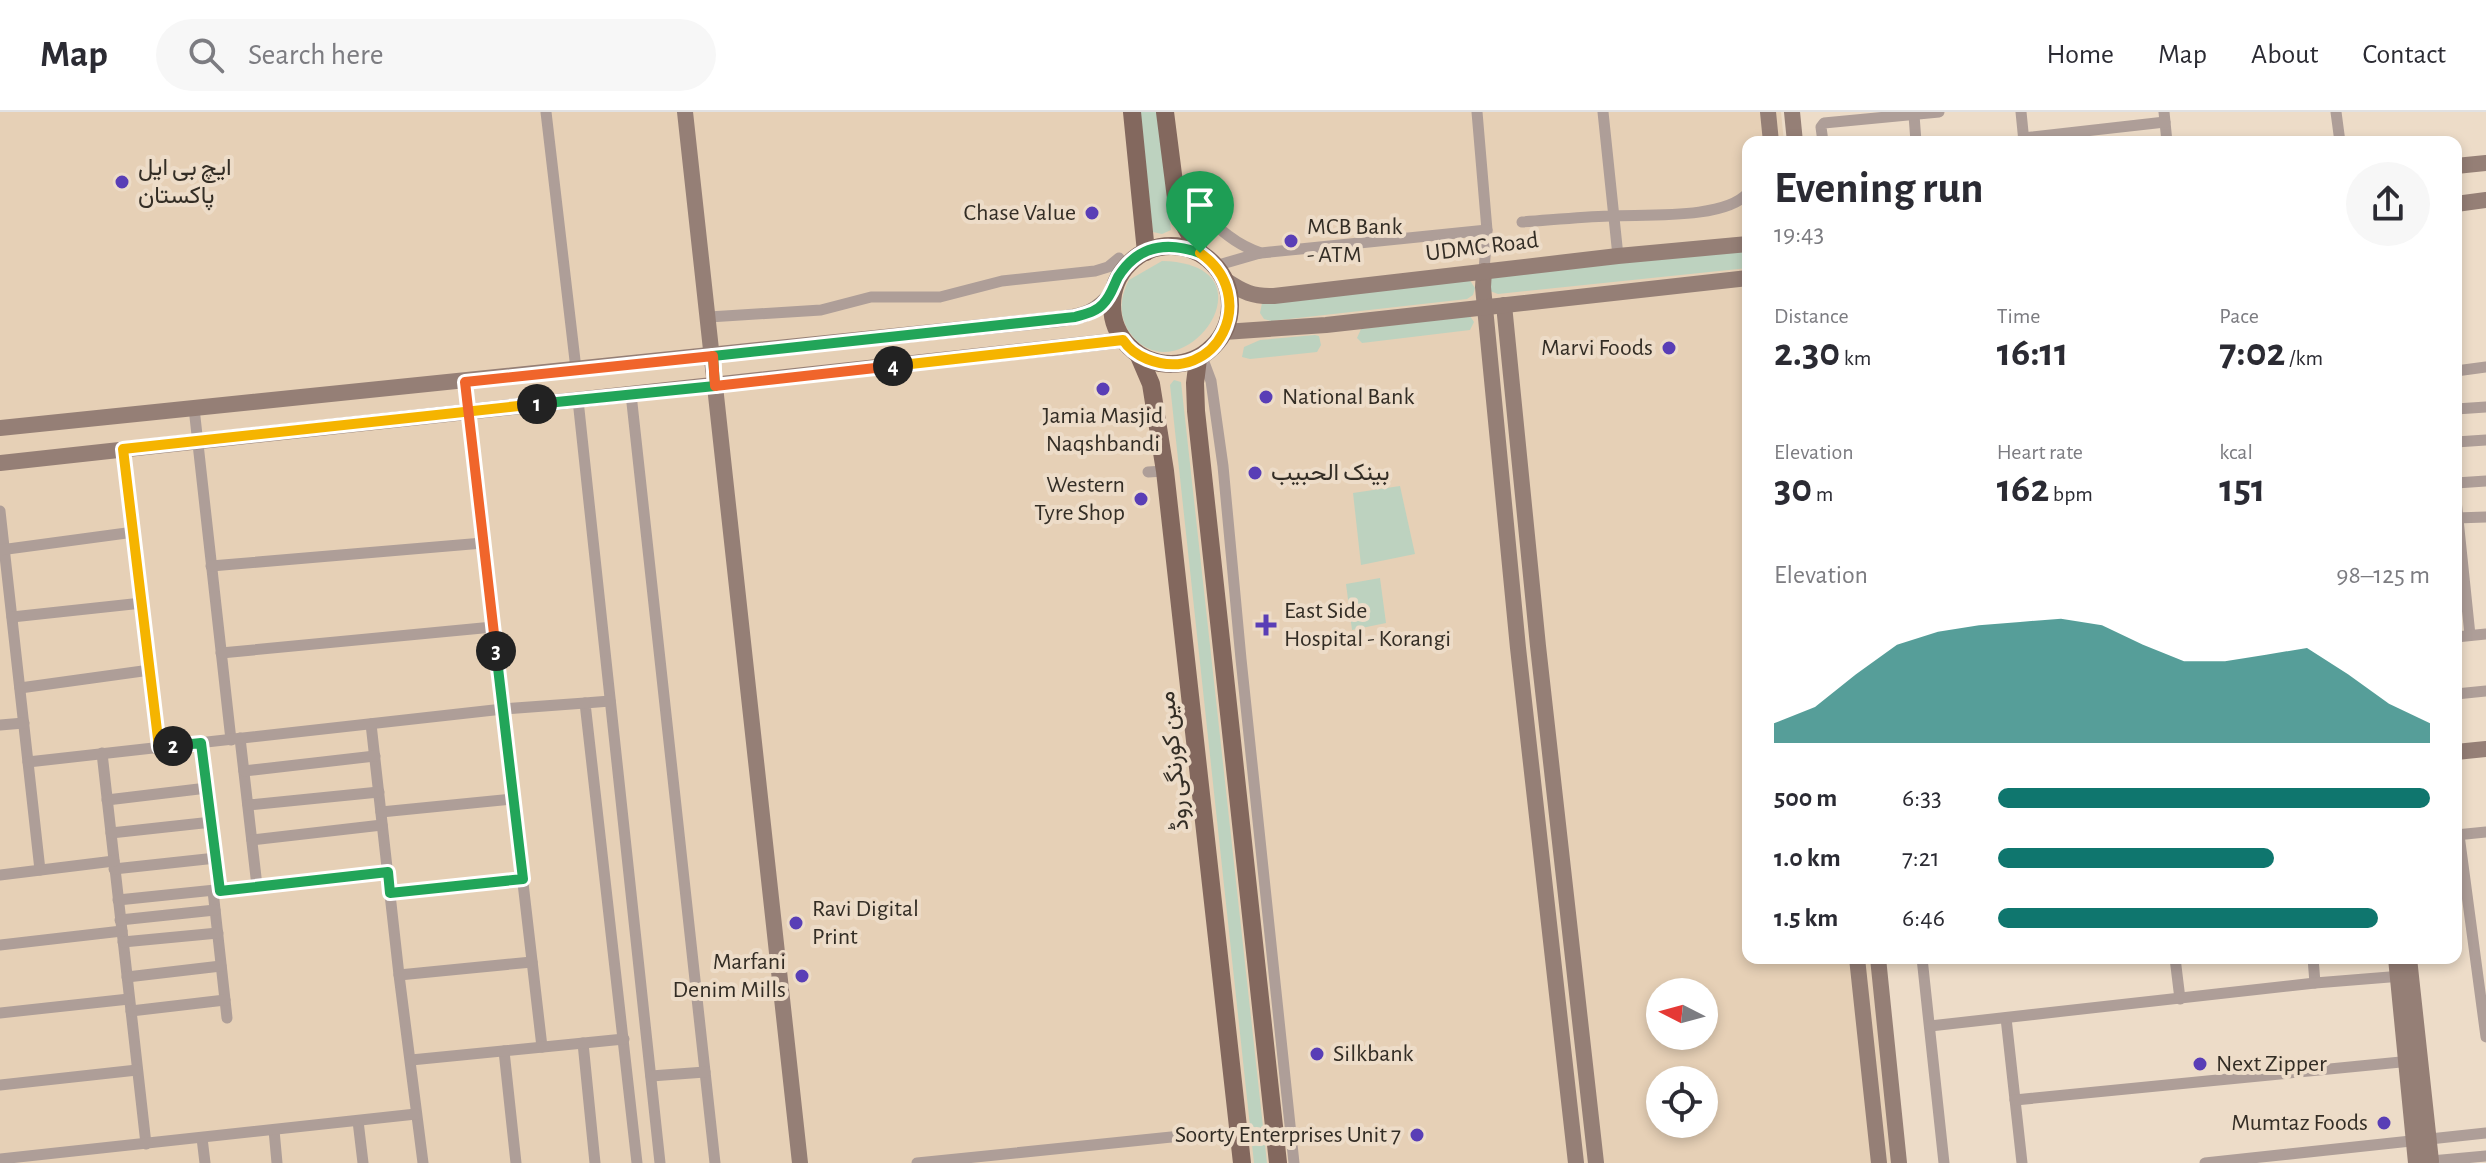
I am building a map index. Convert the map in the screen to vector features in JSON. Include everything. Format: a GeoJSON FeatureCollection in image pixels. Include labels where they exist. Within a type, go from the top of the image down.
{"type":"FeatureCollection","features":[{"type":"Feature","properties":{"kind":"main road"},"geometry":{"type":"LineString","coordinates":[[685,112],[800,1163]]}},
{"type":"Feature","properties":{"kind":"main road"},"geometry":{"type":"LineString","coordinates":[[1132,112],[1146,252]]}},
{"type":"Feature","properties":{"kind":"main road"},"geometry":{"type":"LineString","coordinates":[[1165,112],[1181,219],[1200,253],[1220,273],[1230,297],[1230,315],[1214,347],[1200,358],[1179,365],[1158,364],[1139,356],[1117,332],[1112,316],[1115,283],[1127,265],[1161,246],[1181,246],[1200,253]]}},
{"type":"Feature","properties":{"kind":"main road"},"geometry":{"type":"LineString","coordinates":[[1768,112],[1770,136]]}},
{"type":"Feature","properties":{"kind":"main road"},"geometry":{"type":"LineString","coordinates":[[1792,112],[1794,136]]}},
{"type":"Feature","properties":{"kind":"main road"},"geometry":{"type":"LineString","coordinates":[[2462,165],[2486,163]]}},
{"type":"Feature","properties":{"kind":"main road"},"geometry":{"type":"LineString","coordinates":[[2462,203],[2486,200]]}},
{"type":"Feature","properties":{"kind":"main road","name":"UDMC Road"},"geometry":{"type":"LineString","coordinates":[[1220,273],[1244,293],[1274,296],[1742,245]]}},
{"type":"Feature","properties":{"kind":"main road"},"geometry":{"type":"LineString","coordinates":[[1484,271],[1483,287],[1518,648],[1576,1163]]}},
{"type":"Feature","properties":{"kind":"main road"},"geometry":{"type":"LineString","coordinates":[[1224,332],[1326,325],[1742,279]]}},
{"type":"Feature","properties":{"kind":"main road"},"geometry":{"type":"LineString","coordinates":[[0,428],[1075,317],[1101,307],[1113,292]]}},
{"type":"Feature","properties":{"kind":"main road"},"geometry":{"type":"LineString","coordinates":[[1504,305],[1538,646],[1596,1163]]}},
{"type":"Feature","properties":{"kind":"main road"},"geometry":{"type":"LineString","coordinates":[[0,463],[1123,340]]}},
{"type":"Feature","properties":{"kind":"main road","name":"مین کورنگی روڈ"},"geometry":{"type":"LineString","coordinates":[[1139,356],[1151,384],[1156,472],[1242,1163]]}},
{"type":"Feature","properties":{"kind":"main road"},"geometry":{"type":"LineString","coordinates":[[1200,358],[1195,383],[1196,411],[1278,1163]]}},
{"type":"Feature","properties":{"kind":"main road"},"geometry":{"type":"LineString","coordinates":[[1518,648],[1538,646]]}},
{"type":"Feature","properties":{"kind":"main road"},"geometry":{"type":"LineString","coordinates":[[2462,751],[2486,749]]}},
{"type":"Feature","properties":{"kind":"main road"},"geometry":{"type":"LineString","coordinates":[[1533,776],[1553,774]]}},
{"type":"Feature","properties":{"kind":"main road"},"geometry":{"type":"LineString","coordinates":[[1553,952],[1574,950]]}},
{"type":"Feature","properties":{"kind":"main road"},"geometry":{"type":"LineString","coordinates":[[1858,964],[1879,1163]]}},
{"type":"Feature","properties":{"kind":"main road"},"geometry":{"type":"LineString","coordinates":[[1879,964],[1899,1163]]}},
{"type":"Feature","properties":{"kind":"main road"},"geometry":{"type":"LineString","coordinates":[[2406,970],[2422,1141],[2420,1162]]}},
{"type":"Feature","properties":{"kind":"main road"},"geometry":{"type":"LineString","coordinates":[[1564,1066],[1586,1063]]}},
{"type":"Feature","properties":{"kind":"street"},"geometry":{"type":"LineString","coordinates":[[546,112],[576,369]]}},
{"type":"Feature","properties":{"kind":"street"},"geometry":{"type":"LineString","coordinates":[[1477,112],[1487,230],[1484,271]]}},
{"type":"Feature","properties":{"kind":"street"},"geometry":{"type":"LineString","coordinates":[[1603,112],[1618,256]]}},
{"type":"Feature","properties":{"kind":"street"},"geometry":{"type":"LineString","coordinates":[[1822,136],[1821,127],[1824,123],[1939,112]]}},
{"type":"Feature","properties":{"kind":"street"},"geometry":{"type":"LineString","coordinates":[[2021,112],[2024,136]]}},
{"type":"Feature","properties":{"kind":"street"},"geometry":{"type":"LineString","coordinates":[[2336,112],[2339,136]]}},
{"type":"Feature","properties":{"kind":"street"},"geometry":{"type":"LineString","coordinates":[[1914,115],[1916,136]]}},
{"type":"Feature","properties":{"kind":"street"},"geometry":{"type":"LineString","coordinates":[[2048,136],[2164,117]]}},
{"type":"Feature","properties":{"kind":"street"},"geometry":{"type":"LineString","coordinates":[[1522,222],[1689,214],[1735,202],[1742,197]]}},
{"type":"Feature","properties":{"kind":"street"},"geometry":{"type":"LineString","coordinates":[[1201,211],[1226,235],[1246,248],[1261,253]]}},
{"type":"Feature","properties":{"kind":"street"},"geometry":{"type":"LineString","coordinates":[[1220,273],[1261,253],[1487,230]]}},
{"type":"Feature","properties":{"kind":"street"},"geometry":{"type":"LineString","coordinates":[[709,317],[821,310],[871,297],[940,297],[1002,281],[1095,271],[1108,267],[1119,258],[1113,292]]}},
{"type":"Feature","properties":{"kind":"street"},"geometry":{"type":"LineString","coordinates":[[1200,358],[1211,381],[1217,419],[1294,1163]]}},
{"type":"Feature","properties":{"kind":"street"},"geometry":{"type":"LineString","coordinates":[[2462,370],[2486,367]]}},
{"type":"Feature","properties":{"kind":"street"},"geometry":{"type":"LineString","coordinates":[[465,382],[542,1047]]}},
{"type":"Feature","properties":{"kind":"street"},"geometry":{"type":"LineString","coordinates":[[631,394],[715,1163]]}},
{"type":"Feature","properties":{"kind":"street"},"geometry":{"type":"LineString","coordinates":[[578,400],[660,1163]]}},
{"type":"Feature","properties":{"kind":"street"},"geometry":{"type":"LineString","coordinates":[[2462,409],[2486,407]]}},
{"type":"Feature","properties":{"kind":"street"},"geometry":{"type":"LineString","coordinates":[[194,408],[221,653],[244,771],[257,886]]}},
{"type":"Feature","properties":{"kind":"street"},"geometry":{"type":"LineString","coordinates":[[2462,442],[2486,440]]}},
{"type":"Feature","properties":{"kind":"street"},"geometry":{"type":"LineString","coordinates":[[123,449],[159,747]]}},
{"type":"Feature","properties":{"kind":"street"},"geometry":{"type":"LineString","coordinates":[[2462,483],[2486,481]]}},
{"type":"Feature","properties":{"kind":"street"},"geometry":{"type":"LineString","coordinates":[[0,511],[40,870]]}},
{"type":"Feature","properties":{"kind":"street"},"geometry":{"type":"LineString","coordinates":[[2462,518],[2486,517]]}},
{"type":"Feature","properties":{"kind":"street"},"geometry":{"type":"LineString","coordinates":[[2,549],[134,532]]}},
{"type":"Feature","properties":{"kind":"street"},"geometry":{"type":"LineString","coordinates":[[211,566],[483,543]]}},
{"type":"Feature","properties":{"kind":"street"},"geometry":{"type":"LineString","coordinates":[[1214,586],[1233,585]]}},
{"type":"Feature","properties":{"kind":"street"},"geometry":{"type":"LineString","coordinates":[[2462,598],[2470,635]]}},
{"type":"Feature","properties":{"kind":"street"},"geometry":{"type":"LineString","coordinates":[[12,617],[142,603]]}},
{"type":"Feature","properties":{"kind":"street"},"geometry":{"type":"LineString","coordinates":[[221,653],[493,627]]}},
{"type":"Feature","properties":{"kind":"street"},"geometry":{"type":"LineString","coordinates":[[2462,636],[2486,634]]}},
{"type":"Feature","properties":{"kind":"street"},"geometry":{"type":"LineString","coordinates":[[20,688],[150,670]]}},
{"type":"Feature","properties":{"kind":"street"},"geometry":{"type":"LineString","coordinates":[[2462,693],[2486,691]]}},
{"type":"Feature","properties":{"kind":"street"},"geometry":{"type":"LineString","coordinates":[[28,762],[503,709],[610,701]]}},
{"type":"Feature","properties":{"kind":"street"},"geometry":{"type":"LineString","coordinates":[[585,703],[637,1163]]}},
{"type":"Feature","properties":{"kind":"street"},"geometry":{"type":"LineString","coordinates":[[0,725],[24,723]]}},
{"type":"Feature","properties":{"kind":"street"},"geometry":{"type":"LineString","coordinates":[[371,724],[423,1163]]}},
{"type":"Feature","properties":{"kind":"street"},"geometry":{"type":"LineString","coordinates":[[201,743],[216,858],[215,910],[227,1018]]}},
{"type":"Feature","properties":{"kind":"street"},"geometry":{"type":"LineString","coordinates":[[102,753],[146,1144]]}},
{"type":"Feature","properties":{"kind":"street"},"geometry":{"type":"LineString","coordinates":[[244,771],[375,756]]}},
{"type":"Feature","properties":{"kind":"street"},"geometry":{"type":"LineString","coordinates":[[107,800],[207,788]]}},
{"type":"Feature","properties":{"kind":"street"},"geometry":{"type":"LineString","coordinates":[[248,805],[379,792]]}},
{"type":"Feature","properties":{"kind":"street"},"geometry":{"type":"LineString","coordinates":[[381,812],[513,799]]}},
{"type":"Feature","properties":{"kind":"street"},"geometry":{"type":"LineString","coordinates":[[111,833],[212,822]]}},
{"type":"Feature","properties":{"kind":"street"},"geometry":{"type":"LineString","coordinates":[[252,840],[382,825]]}},
{"type":"Feature","properties":{"kind":"street"},"geometry":{"type":"LineString","coordinates":[[2462,835],[2486,832]]}},
{"type":"Feature","properties":{"kind":"street"},"geometry":{"type":"LineString","coordinates":[[0,875],[216,858]]}},
{"type":"Feature","properties":{"kind":"street"},"geometry":{"type":"LineString","coordinates":[[2462,864],[2486,1037]]}},
{"type":"Feature","properties":{"kind":"street"},"geometry":{"type":"LineString","coordinates":[[118,900],[388,872]]}},
{"type":"Feature","properties":{"kind":"street"},"geometry":{"type":"LineString","coordinates":[[390,893],[523,879]]}},
{"type":"Feature","properties":{"kind":"street"},"geometry":{"type":"LineString","coordinates":[[0,945],[122,931],[215,910]]}},
{"type":"Feature","properties":{"kind":"street"},"geometry":{"type":"LineString","coordinates":[[122,931],[218,933]]}},
{"type":"Feature","properties":{"kind":"street"},"geometry":{"type":"LineString","coordinates":[[399,975],[532,962]]}},
{"type":"Feature","properties":{"kind":"street"},"geometry":{"type":"LineString","coordinates":[[1923,964],[1944,1163]]}},
{"type":"Feature","properties":{"kind":"street"},"geometry":{"type":"LineString","coordinates":[[2176,964],[2180,999]]}},
{"type":"Feature","properties":{"kind":"street"},"geometry":{"type":"LineString","coordinates":[[2313,964],[2315,983]]}},
{"type":"Feature","properties":{"kind":"street"},"geometry":{"type":"LineString","coordinates":[[127,977],[221,966]]}},
{"type":"Feature","properties":{"kind":"street"},"geometry":{"type":"LineString","coordinates":[[1930,1026],[2406,970]]}},
{"type":"Feature","properties":{"kind":"street"},"geometry":{"type":"LineString","coordinates":[[0,1013],[225,1000]]}},
{"type":"Feature","properties":{"kind":"street"},"geometry":{"type":"LineString","coordinates":[[2006,1018],[2022,1163]]}},
{"type":"Feature","properties":{"kind":"street"},"geometry":{"type":"LineString","coordinates":[[411,1060],[624,1039]]}},
{"type":"Feature","properties":{"kind":"street"},"geometry":{"type":"LineString","coordinates":[[583,1043],[595,1163]]}},
{"type":"Feature","properties":{"kind":"street"},"geometry":{"type":"LineString","coordinates":[[504,1051],[516,1163]]}},
{"type":"Feature","properties":{"kind":"street"},"geometry":{"type":"LineString","coordinates":[[2015,1100],[2413,1060]]}},
{"type":"Feature","properties":{"kind":"street"},"geometry":{"type":"LineString","coordinates":[[0,1085],[137,1070]]}},
{"type":"Feature","properties":{"kind":"street"},"geometry":{"type":"LineString","coordinates":[[651,1076],[705,1072]]}},
{"type":"Feature","properties":{"kind":"street"},"geometry":{"type":"LineString","coordinates":[[0,1159],[416,1114]]}},
{"type":"Feature","properties":{"kind":"street"},"geometry":{"type":"LineString","coordinates":[[358,1121],[363,1163]]}},
{"type":"Feature","properties":{"kind":"street"},"geometry":{"type":"LineString","coordinates":[[274,1130],[277,1163]]}},
{"type":"Feature","properties":{"kind":"street"},"geometry":{"type":"LineString","coordinates":[[2205,1163],[2486,1133]]}},
{"type":"Feature","properties":{"kind":"street"},"geometry":{"type":"LineString","coordinates":[[917,1163],[1191,1135]]}},
{"type":"Feature","properties":{"kind":"street"},"geometry":{"type":"LineString","coordinates":[[202,1138],[205,1163]]}},
{"type":"Feature","properties":{"kind":"street"},"geometry":{"type":"LineString","coordinates":[[2420,1162],[2486,1156]]}},
{"type":"Feature","properties":{"kind":"shaded area"},"geometry":{"type":"Polygon","coordinates":[[[0,112],[1781,112],[1783,136],[1742,136],[1742,964],[1874,964],[1896,1163],[0,1163],[0,112]]]}},
{"type":"Feature","properties":{"kind":"green space"},"geometry":{"type":"Polygon","coordinates":[[[1139,112],[1157,112],[1171,230],[1162,234],[1153,232],[1139,112]]]}},
{"type":"Feature","properties":{"kind":"green space"},"geometry":{"type":"Polygon","coordinates":[[[1742,250],[1742,269],[1498,294],[1490,291],[1489,281],[1493,277],[1742,250]]]}},
{"type":"Feature","properties":{"kind":"green space"},"geometry":{"type":"Polygon","coordinates":[[[1162,261],[1197,268],[1215,283],[1218,303],[1210,324],[1194,341],[1173,351],[1151,350],[1130,333],[1122,313],[1122,300],[1129,280],[1162,261]]]}},
{"type":"Feature","properties":{"kind":"green space"},"geometry":{"type":"Polygon","coordinates":[[[1469,279],[1475,288],[1473,295],[1467,299],[1271,321],[1264,319],[1260,313],[1262,303],[1469,279]]]}},
{"type":"Feature","properties":{"kind":"green space"},"geometry":{"type":"Polygon","coordinates":[[[1470,316],[1474,322],[1470,330],[1362,343],[1357,338],[1361,329],[1470,316]]]}},
{"type":"Feature","properties":{"kind":"green space"},"geometry":{"type":"Polygon","coordinates":[[[1319,336],[1321,345],[1317,352],[1250,359],[1242,357],[1244,347],[1260,340],[1319,336]]]}},
{"type":"Feature","properties":{"kind":"green space"},"geometry":{"type":"Polygon","coordinates":[[[1174,380],[1181,382],[1267,1163],[1254,1163],[1170,385],[1174,380]]]}},
{"type":"Feature","properties":{"kind":"green space"},"geometry":{"type":"Polygon","coordinates":[[[1400,486],[1415,554],[1361,565],[1353,493],[1400,486]]]}},
{"type":"Feature","properties":{"kind":"green space"},"geometry":{"type":"Polygon","coordinates":[[[1380,578],[1386,623],[1352,630],[1346,584],[1380,578]]]}},
{"type":"Feature","properties":{"kind":"place","name":"ایچ بی ایل پاکستان"},"geometry":{"type":"Point","coordinates":[122,182]}},
{"type":"Feature","properties":{"kind":"place","name":"Chase Value"},"geometry":{"type":"Point","coordinates":[1092,213]}},
{"type":"Feature","properties":{"kind":"place","name":"MCB Bank - ATM"},"geometry":{"type":"Point","coordinates":[1291,241]}},
{"type":"Feature","properties":{"kind":"place","name":"Marvi Foods"},"geometry":{"type":"Point","coordinates":[1669,348]}},
{"type":"Feature","properties":{"kind":"place","name":"Jamia Masjid Naqshbandi"},"geometry":{"type":"Point","coordinates":[1103,389]}},
{"type":"Feature","properties":{"kind":"place","name":"National Bank"},"geometry":{"type":"Point","coordinates":[1266,397]}},
{"type":"Feature","properties":{"kind":"place","name":"بينک الحبيب"},"geometry":{"type":"Point","coordinates":[1255,473]}},
{"type":"Feature","properties":{"kind":"place","name":"Western Tyre Shop"},"geometry":{"type":"Point","coordinates":[1141,499]}},
{"type":"Feature","properties":{"kind":"place","name":"East Side Hospital - Korangi"},"geometry":{"type":"Point","coordinates":[1266,625]}},
{"type":"Feature","properties":{"kind":"place","name":"Ravi Digital Print"},"geometry":{"type":"Point","coordinates":[796,923]}},
{"type":"Feature","properties":{"kind":"place","name":"Marfani Denim Mills"},"geometry":{"type":"Point","coordinates":[802,976]}},
{"type":"Feature","properties":{"kind":"place","name":"Silkbank"},"geometry":{"type":"Point","coordinates":[1317,1054]}},
{"type":"Feature","properties":{"kind":"place","name":"Next Zipper"},"geometry":{"type":"Point","coordinates":[2200,1064]}},
{"type":"Feature","properties":{"kind":"place","name":"Mumtaz Foods"},"geometry":{"type":"Point","coordinates":[2384,1123]}},
{"type":"Feature","properties":{"kind":"place","name":"Soorty Enterprises Unit 7"},"geometry":{"type":"Point","coordinates":[1417,1135]}},
{"type":"Feature","properties":{"kind":"route"},"geometry":{"type":"LineString","coordinates":[[1200,253],[1181,246],[1161,246],[1138,256],[1127,265],[1101,307],[1075,317],[713,356],[715,386],[631,394],[468,412],[123,449],[159,747],[201,743],[220,891],[388,872],[390,893],[523,879],[468,412],[465,382],[713,356],[715,386],[1123,340],[1139,356],[1158,364],[1179,365],[1200,358],[1214,347],[1230,315],[1230,297],[1225,280],[1209,259],[1200,253]]}}]}
